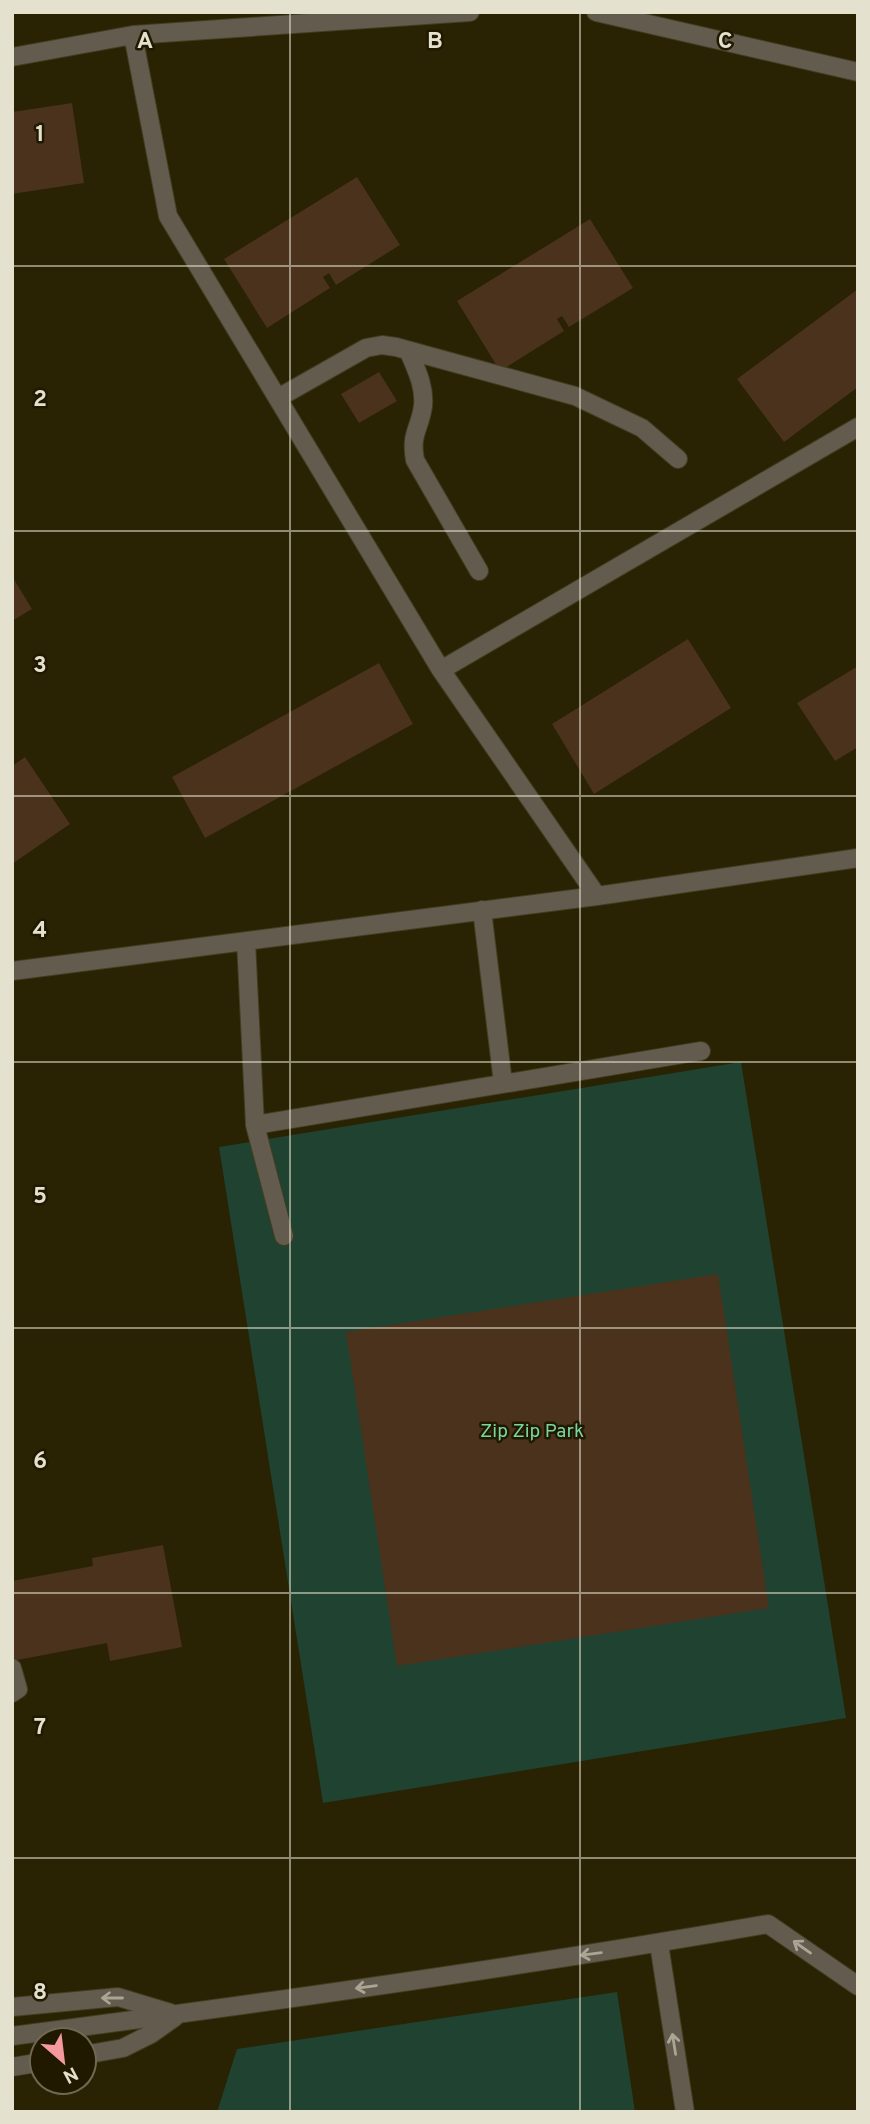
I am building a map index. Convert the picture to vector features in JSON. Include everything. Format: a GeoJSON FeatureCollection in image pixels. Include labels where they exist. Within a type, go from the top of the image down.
{"type":"FeatureCollection","features":[{"type":"Feature","properties":{"kind":"street"},"geometry":{"type":"LineString","coordinates":[[12,57],[133,35],[470,12]]}},
{"type":"Feature","properties":{"kind":"street"},"geometry":{"type":"LineString","coordinates":[[596,12],[858,72]]}},
{"type":"Feature","properties":{"kind":"street"},"geometry":{"type":"LineString","coordinates":[[133,35],[168,216],[441,670],[597,895]]}},
{"type":"Feature","properties":{"kind":"street"},"geometry":{"type":"LineString","coordinates":[[278,398],[366,348],[383,345],[575,396],[642,428],[678,458]]}},
{"type":"Feature","properties":{"kind":"street"},"geometry":{"type":"LineString","coordinates":[[409,352],[421,380],[423,403],[412,444],[415,460],[479,571]]}},
{"type":"Feature","properties":{"kind":"street"},"geometry":{"type":"LineString","coordinates":[[441,670],[858,427]]}},
{"type":"Feature","properties":{"kind":"street"},"geometry":{"type":"LineString","coordinates":[[12,971],[597,895],[858,858]]}},
{"type":"Feature","properties":{"kind":"street"},"geometry":{"type":"LineString","coordinates":[[482,910],[503,1083]]}},
{"type":"Feature","properties":{"kind":"street"},"geometry":{"type":"LineString","coordinates":[[247,941],[255,1125],[284,1236]]}},
{"type":"Feature","properties":{"kind":"street"},"geometry":{"type":"LineString","coordinates":[[255,1125],[701,1051]]}},
{"type":"Feature","properties":{"kind":"street"},"geometry":{"type":"LineString","coordinates":[[12,1668],[18,1689],[12,1693]]}},
{"type":"Feature","properties":{"kind":"street"},"geometry":{"type":"LineString","coordinates":[[12,2036],[177,2015],[659,1944],[768,1924],[858,1986]]}},
{"type":"Feature","properties":{"kind":"street"},"geometry":{"type":"LineString","coordinates":[[659,1944],[685,2112]]}},
{"type":"Feature","properties":{"kind":"street"},"geometry":{"type":"LineString","coordinates":[[12,2007],[118,1997],[177,2015]]}},
{"type":"Feature","properties":{"kind":"street"},"geometry":{"type":"LineString","coordinates":[[98,2052],[123,2048],[151,2035],[177,2015]]}},
{"type":"Feature","properties":{"kind":"green space","name":"Zip Zip Park"},"geometry":{"type":"Polygon","coordinates":[[[741,1062],[846,1718],[323,1803],[219,1147],[741,1062]]]}},
{"type":"Feature","properties":{"kind":"green space"},"geometry":{"type":"Polygon","coordinates":[[[617,1992],[635,2112],[217,2112],[237,2049],[617,1992]]]}},
{"type":"Feature","properties":{"kind":"building"},"geometry":{"type":"Polygon","coordinates":[[[72,103],[84,183],[12,194],[12,112],[72,103]]]}},
{"type":"Feature","properties":{"kind":"building"},"geometry":{"type":"Polygon","coordinates":[[[357,177],[400,245],[336,285],[329,273],[323,277],[330,288],[267,328],[224,259],[357,177]]]}},
{"type":"Feature","properties":{"kind":"building"},"geometry":{"type":"Polygon","coordinates":[[[590,219],[633,288],[569,327],[562,316],[557,319],[564,331],[500,371],[457,301],[590,219]]]}},
{"type":"Feature","properties":{"kind":"building"},"geometry":{"type":"Polygon","coordinates":[[[858,289],[858,387],[784,442],[737,379],[858,289]]]}},
{"type":"Feature","properties":{"kind":"building"},"geometry":{"type":"Polygon","coordinates":[[[379,372],[397,401],[359,423],[341,394],[379,372]]]}},
{"type":"Feature","properties":{"kind":"building"},"geometry":{"type":"Polygon","coordinates":[[[12,576],[32,609],[12,621],[12,576]]]}},
{"type":"Feature","properties":{"kind":"building"},"geometry":{"type":"Polygon","coordinates":[[[688,639],[731,708],[594,794],[552,724],[688,639]]]}},
{"type":"Feature","properties":{"kind":"building"},"geometry":{"type":"Polygon","coordinates":[[[379,663],[413,724],[205,838],[172,777],[379,663]]]}},
{"type":"Feature","properties":{"kind":"building"},"geometry":{"type":"Polygon","coordinates":[[[858,666],[858,747],[835,761],[797,703],[858,666]]]}},
{"type":"Feature","properties":{"kind":"building"},"geometry":{"type":"Polygon","coordinates":[[[25,757],[70,824],[12,864],[12,766],[25,757]]]}},
{"type":"Feature","properties":{"kind":"building"},"geometry":{"type":"Polygon","coordinates":[[[718,1274],[769,1608],[397,1666],[346,1332],[718,1274]]]}},
{"type":"Feature","properties":{"kind":"building"},"geometry":{"type":"Polygon","coordinates":[[[163,1545],[182,1647],[110,1661],[107,1643],[12,1661],[12,1581],[93,1566],[92,1558],[163,1545]]]}}]}
